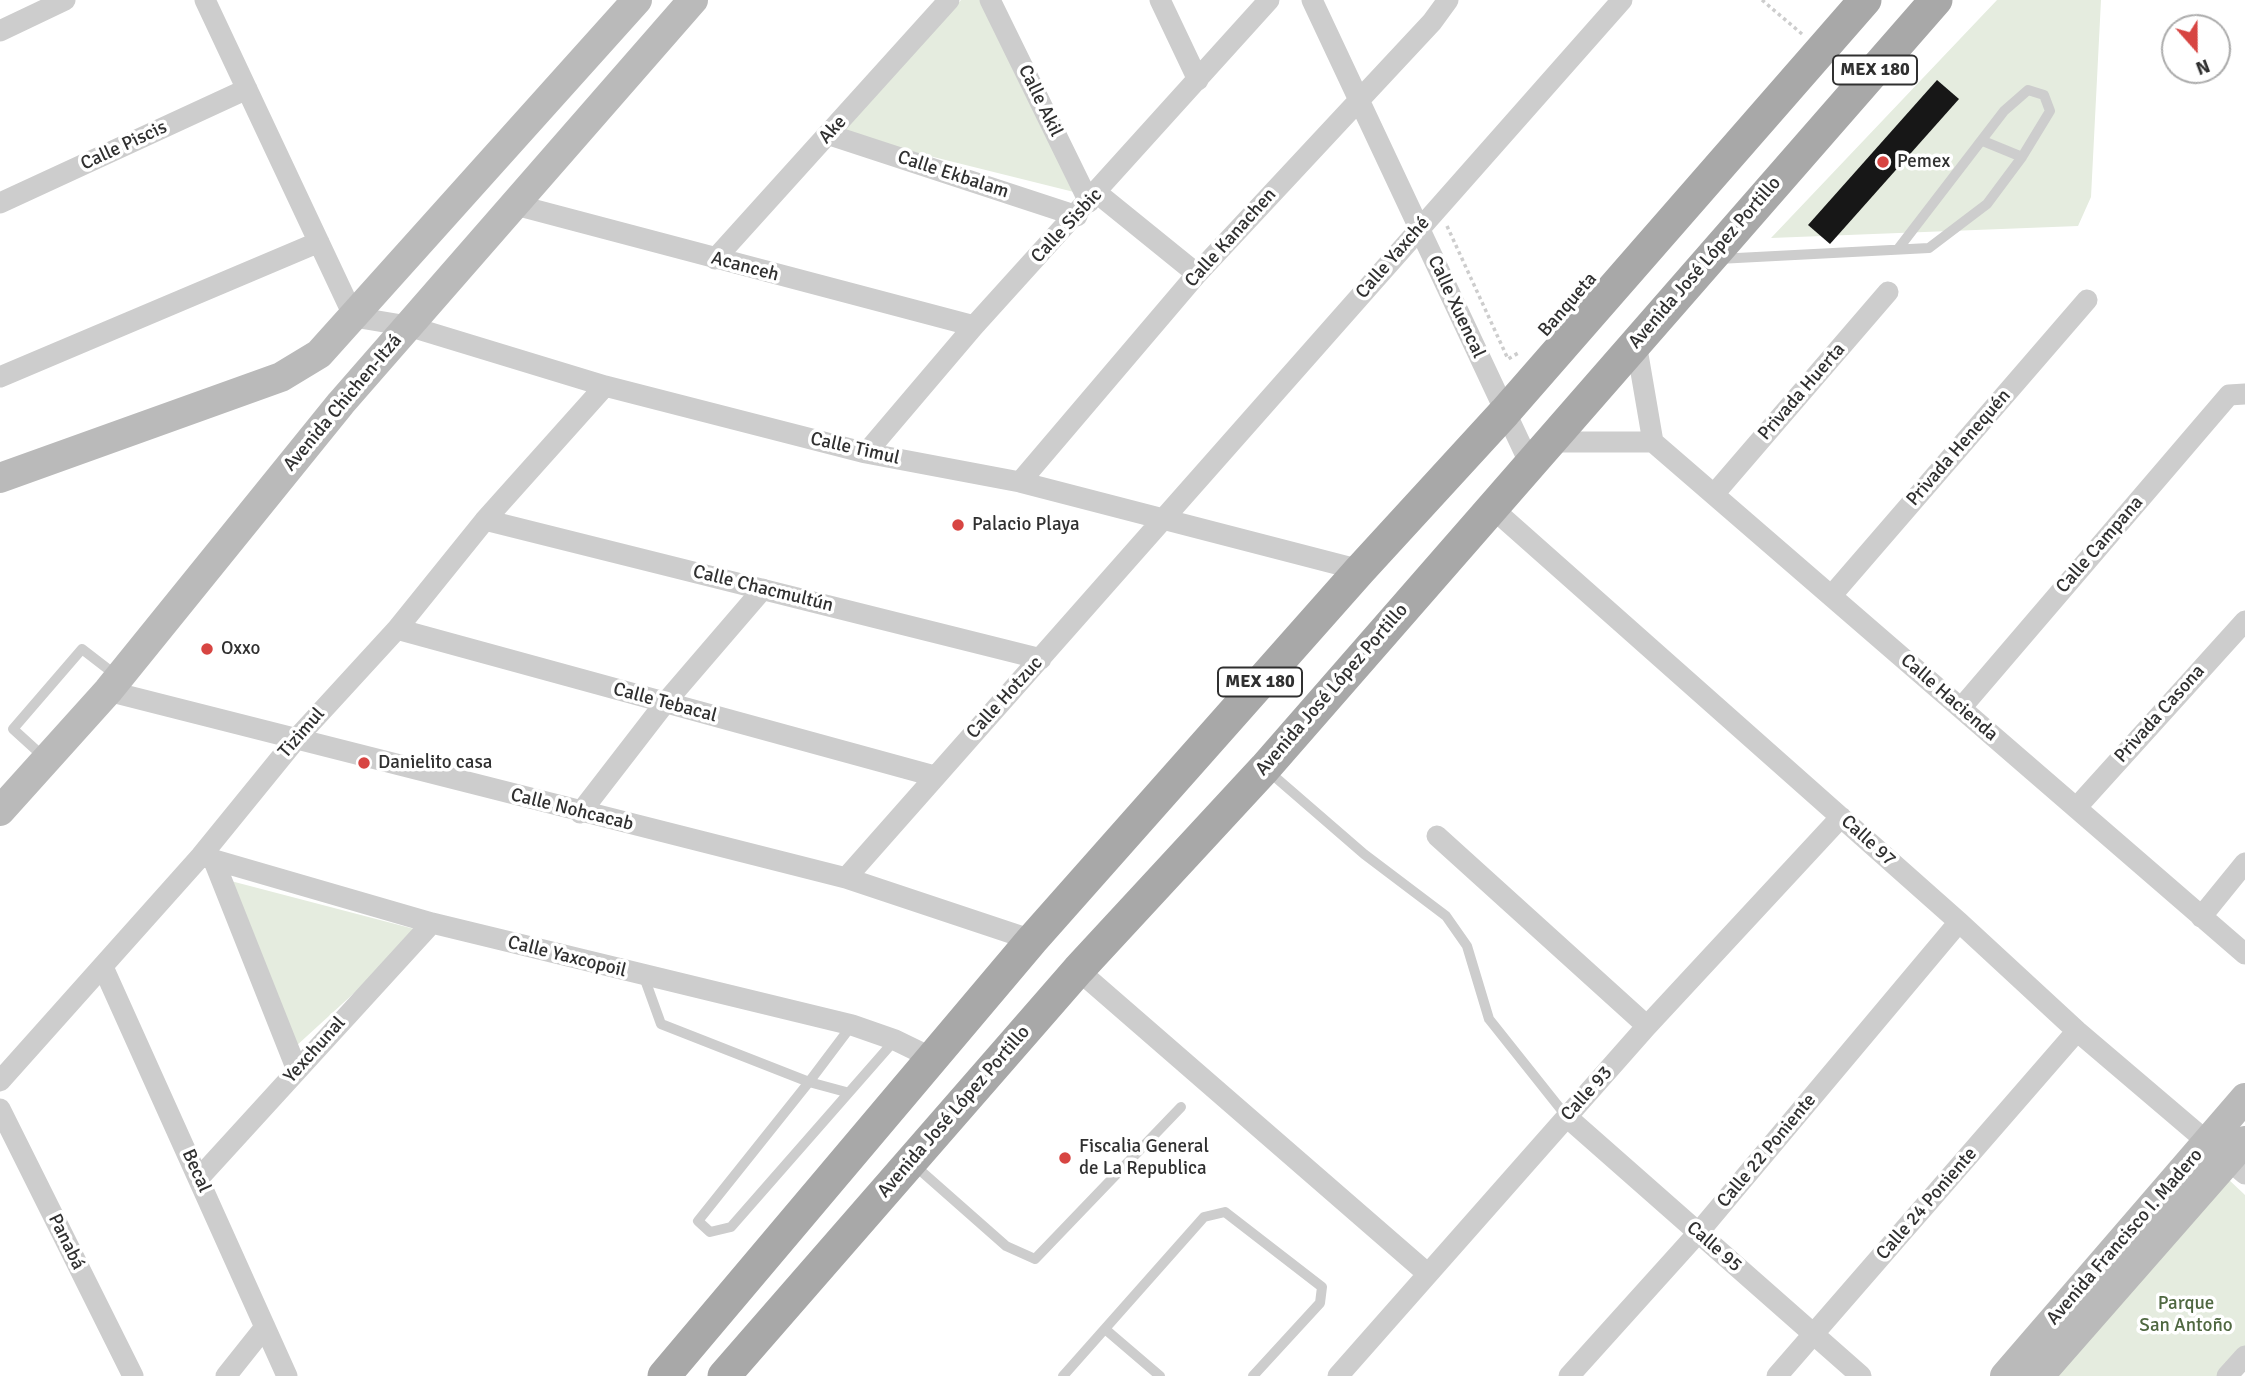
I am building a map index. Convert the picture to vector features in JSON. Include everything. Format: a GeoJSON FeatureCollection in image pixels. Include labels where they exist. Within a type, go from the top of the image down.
{"type":"FeatureCollection","features":[{"type":"Feature","properties":{"kind":"main road"},"geometry":{"type":"LineString","coordinates":[[0,478],[281,377],[323,350],[637,0]]}},
{"type":"Feature","properties":{"kind":"main road","name":"Avenida Chichen-Itzá"},"geometry":{"type":"LineString","coordinates":[[0,811],[114,684],[369,370],[693,0]]}},
{"type":"Feature","properties":{"kind":"main road","name":"MEX 180"},"geometry":{"type":"LineString","coordinates":[[664,1376],[1032,940],[1360,570],[1506,412],[1865,0]]}},
{"type":"Feature","properties":{"kind":"main road","name":"Avenida José López Portillo"},"geometry":{"type":"LineString","coordinates":[[724,1376],[1078,970],[1265,768],[1538,452],[1936,0]]}},
{"type":"Feature","properties":{"kind":"main road"},"geometry":{"type":"LineString","coordinates":[[323,350],[343,352],[360,360],[369,370]]}},
{"type":"Feature","properties":{"kind":"main road","name":"Avenida Francisco I. Madero"},"geometry":{"type":"LineString","coordinates":[[2039,1376],[2231,1154],[2245,1098]]}},
{"type":"Feature","properties":{"kind":"main road","name":"Avenida Francisco I. Madero"},"geometry":{"type":"LineString","coordinates":[[2005,1376],[2231,1154]]}},
{"type":"Feature","properties":{"kind":"street"},"geometry":{"type":"LineString","coordinates":[[0,32],[65,0]]}},
{"type":"Feature","properties":{"kind":"street"},"geometry":{"type":"LineString","coordinates":[[205,0],[354,317]]}},
{"type":"Feature","properties":{"kind":"street","name":"Ake"},"geometry":{"type":"LineString","coordinates":[[715,259],[830,135],[948,0]]}},
{"type":"Feature","properties":{"kind":"street","name":"Calle Akil"},"geometry":{"type":"LineString","coordinates":[[990,0],[1088,204]]}},
{"type":"Feature","properties":{"kind":"street"},"geometry":{"type":"LineString","coordinates":[[1160,0],[1198,80]]}},
{"type":"Feature","properties":{"kind":"street","name":"Calle Sisbic"},"geometry":{"type":"LineString","coordinates":[[866,453],[974,326],[1088,204],[1269,0]]}},
{"type":"Feature","properties":{"kind":"street","name":"Calle Xuencal"},"geometry":{"type":"LineString","coordinates":[[1312,0],[1506,412],[1538,452]]}},
{"type":"Feature","properties":{"kind":"street","name":"Calle Kanachen"},"geometry":{"type":"LineString","coordinates":[[1020,482],[1197,274],[1432,22],[1448,0]]}},
{"type":"Feature","properties":{"kind":"street","name":"Calle Yaxché"},"geometry":{"type":"LineString","coordinates":[[1165,518],[1622,0]]}},
{"type":"Feature","properties":{"kind":"street","name":"Calle Piscis"},"geometry":{"type":"LineString","coordinates":[[0,204],[247,89]]}},
{"type":"Feature","properties":{"kind":"street","name":"Calle Ekbalam"},"geometry":{"type":"LineString","coordinates":[[830,135],[1088,204]]}},
{"type":"Feature","properties":{"kind":"street"},"geometry":{"type":"LineString","coordinates":[[1088,204],[1197,274]]}},
{"type":"Feature","properties":{"kind":"street","name":"Acanceh"},"geometry":{"type":"LineString","coordinates":[[516,205],[974,326]]}},
{"type":"Feature","properties":{"kind":"street"},"geometry":{"type":"LineString","coordinates":[[0,377],[319,242]]}},
{"type":"Feature","properties":{"kind":"street","name":"Privada Huerta"},"geometry":{"type":"LineString","coordinates":[[1715,493],[1888,292]]}},
{"type":"Feature","properties":{"kind":"street","name":"Privada Henequén"},"geometry":{"type":"LineString","coordinates":[[1832,595],[2087,300]]}},
{"type":"Feature","properties":{"kind":"street","name":"Calle Timul"},"geometry":{"type":"LineString","coordinates":[[354,317],[408,326],[605,386],[866,453],[1020,482],[1360,570]]}},
{"type":"Feature","properties":{"kind":"street"},"geometry":{"type":"LineString","coordinates":[[1538,452],[1653,442],[1636,342]]}},
{"type":"Feature","properties":{"kind":"street","name":"Tizimul"},"geometry":{"type":"LineString","coordinates":[[0,1082],[103,967],[208,859],[297,738],[397,629],[485,520],[605,386]]}},
{"type":"Feature","properties":{"kind":"street","name":"Calle Campana"},"geometry":{"type":"LineString","coordinates":[[1961,708],[2230,394],[2245,394]]}},
{"type":"Feature","properties":{"kind":"street","name":"Calle Hacienda"},"geometry":{"type":"LineString","coordinates":[[1653,442],[2245,954]]}},
{"type":"Feature","properties":{"kind":"street","name":"Calle 97"},"geometry":{"type":"LineString","coordinates":[[1491,507],[1959,922],[2077,1031],[2231,1154]]}},
{"type":"Feature","properties":{"kind":"street","name":"Calle Hotzuc"},"geometry":{"type":"LineString","coordinates":[[846,878],[1165,518]]}},
{"type":"Feature","properties":{"kind":"street","name":"Calle Chacmultún"},"geometry":{"type":"LineString","coordinates":[[485,520],[1041,659]]}},
{"type":"Feature","properties":{"kind":"street"},"geometry":{"type":"LineString","coordinates":[[580,813],[665,703],[763,589]]}},
{"type":"Feature","properties":{"kind":"street","name":"Privada Casona"},"geometry":{"type":"LineString","coordinates":[[2076,808],[2245,621]]}},
{"type":"Feature","properties":{"kind":"street","name":"Calle Tebacal"},"geometry":{"type":"LineString","coordinates":[[397,629],[934,776]]}},
{"type":"Feature","properties":{"kind":"street","name":"Calle Nohcacab"},"geometry":{"type":"LineString","coordinates":[[114,684],[297,738],[580,813],[846,878],[1032,940]]}},
{"type":"Feature","properties":{"kind":"street","name":"Calle 93"},"geometry":{"type":"LineString","coordinates":[[1338,1376],[1647,1026],[1841,817]]}},
{"type":"Feature","properties":{"kind":"street"},"geometry":{"type":"LineString","coordinates":[[1437,836],[1647,1026]]}},
{"type":"Feature","properties":{"kind":"street"},"geometry":{"type":"LineString","coordinates":[[208,859],[297,1070]]}},
{"type":"Feature","properties":{"kind":"street","name":"Calle Yaxcopoil"},"geometry":{"type":"LineString","coordinates":[[208,859],[432,923],[644,977],[852,1025],[895,1040],[932,1058]]}},
{"type":"Feature","properties":{"kind":"street"},"geometry":{"type":"LineString","coordinates":[[2201,917],[2245,863]]}},
{"type":"Feature","properties":{"kind":"street","name":"Calle 22 Poniente"},"geometry":{"type":"LineString","coordinates":[[1569,1376],[1698,1233],[1959,922]]}},
{"type":"Feature","properties":{"kind":"street","name":"Yexchunal"},"geometry":{"type":"LineString","coordinates":[[199,1178],[432,923]]}},
{"type":"Feature","properties":{"kind":"street","name":"Becal"},"geometry":{"type":"LineString","coordinates":[[103,967],[287,1376]]}},
{"type":"Feature","properties":{"kind":"street"},"geometry":{"type":"LineString","coordinates":[[1078,970],[1428,1274]]}},
{"type":"Feature","properties":{"kind":"street","name":"Calle 24 Poniente"},"geometry":{"type":"LineString","coordinates":[[1777,1376],[2077,1031]]}},
{"type":"Feature","properties":{"kind":"street","name":"Panabá"},"geometry":{"type":"LineString","coordinates":[[0,1109],[133,1376]]}},
{"type":"Feature","properties":{"kind":"street","name":"Calle 95"},"geometry":{"type":"LineString","coordinates":[[1567,1117],[1861,1376]]}},
{"type":"Feature","properties":{"kind":"street"},"geometry":{"type":"LineString","coordinates":[[226,1376],[265,1327]]}},
{"type":"Feature","properties":{"kind":"street"},"geometry":{"type":"LineString","coordinates":[[2227,1376],[2245,1356]]}},
{"type":"Feature","properties":{"kind":"lane"},"geometry":{"type":"LineString","coordinates":[[1709,259],[1929,248],[1986,204],[2022,157],[2050,111],[2044,95],[2028,90],[2004,111],[1898,249]]}},
{"type":"Feature","properties":{"kind":"lane"},"geometry":{"type":"LineString","coordinates":[[1983,141],[2022,157]]}},
{"type":"Feature","properties":{"kind":"lane"},"geometry":{"type":"LineString","coordinates":[[47,760],[13,729],[82,649],[114,684]]}},
{"type":"Feature","properties":{"kind":"lane"},"geometry":{"type":"LineString","coordinates":[[1265,768],[1364,854],[1446,916],[1467,946],[1489,1019],[1567,1117]]}},
{"type":"Feature","properties":{"kind":"lane"},"geometry":{"type":"LineString","coordinates":[[644,977],[661,1024],[809,1082],[846,1092]]}},
{"type":"Feature","properties":{"kind":"lane"},"geometry":{"type":"LineString","coordinates":[[852,1025],[698,1221],[710,1232],[731,1227],[846,1092],[895,1040]]}},
{"type":"Feature","properties":{"kind":"lane"},"geometry":{"type":"LineString","coordinates":[[911,1162],[1006,1246],[1035,1259],[1181,1107]]}},
{"type":"Feature","properties":{"kind":"lane"},"geometry":{"type":"LineString","coordinates":[[1063,1376],[1204,1217],[1225,1212],[1322,1287],[1320,1303],[1253,1376]]}},
{"type":"Feature","properties":{"kind":"lane"},"geometry":{"type":"LineString","coordinates":[[1105,1329],[1160,1376]]}},
{"type":"Feature","properties":{"kind":"path"},"geometry":{"type":"LineString","coordinates":[[1762,0],[1802,34]]}},
{"type":"Feature","properties":{"kind":"path"},"geometry":{"type":"LineString","coordinates":[[1793,44],[1809,25]]}},
{"type":"Feature","properties":{"kind":"path","name":"Banqueta"},"geometry":{"type":"LineString","coordinates":[[1446,225],[1508,359],[1526,349]]}},
{"type":"Feature","properties":{"kind":"green space"},"geometry":{"type":"Polygon","coordinates":[[[961,0],[981,0],[1078,193],[837,133],[961,0]]]}},
{"type":"Feature","properties":{"kind":"green space"},"geometry":{"type":"Polygon","coordinates":[[[1997,0],[2101,0],[2091,197],[2078,226],[1771,238],[1997,0]]]}},
{"type":"Feature","properties":{"kind":"green space"},"geometry":{"type":"Polygon","coordinates":[[[227,880],[422,931],[295,1047],[227,880]]]}},
{"type":"Feature","properties":{"kind":"green space","name":"Parque San Antoño"},"geometry":{"type":"Polygon","coordinates":[[[2227,1178],[2245,1195],[2245,1351],[2223,1376],[2055,1376],[2227,1178]]]}},
{"type":"Feature","properties":{"kind":"building","name":"Pemex"},"geometry":{"type":"Polygon","coordinates":[[[1937,80],[1959,99],[1830,244],[1808,225],[1937,80]]]}},
{"type":"Feature","properties":{"kind":"place","name":"Pemex"},"geometry":{"type":"Point","coordinates":[1883,162]}},
{"type":"Feature","properties":{"kind":"place","name":"Palacio Playa"},"geometry":{"type":"Point","coordinates":[958,525]}},
{"type":"Feature","properties":{"kind":"place","name":"Oxxo"},"geometry":{"type":"Point","coordinates":[207,649]}},
{"type":"Feature","properties":{"kind":"place","name":"Danielito casa"},"geometry":{"type":"Point","coordinates":[364,763]}},
{"type":"Feature","properties":{"kind":"place","name":"Fiscalia General de La Republica"},"geometry":{"type":"Point","coordinates":[1065,1158]}}]}
